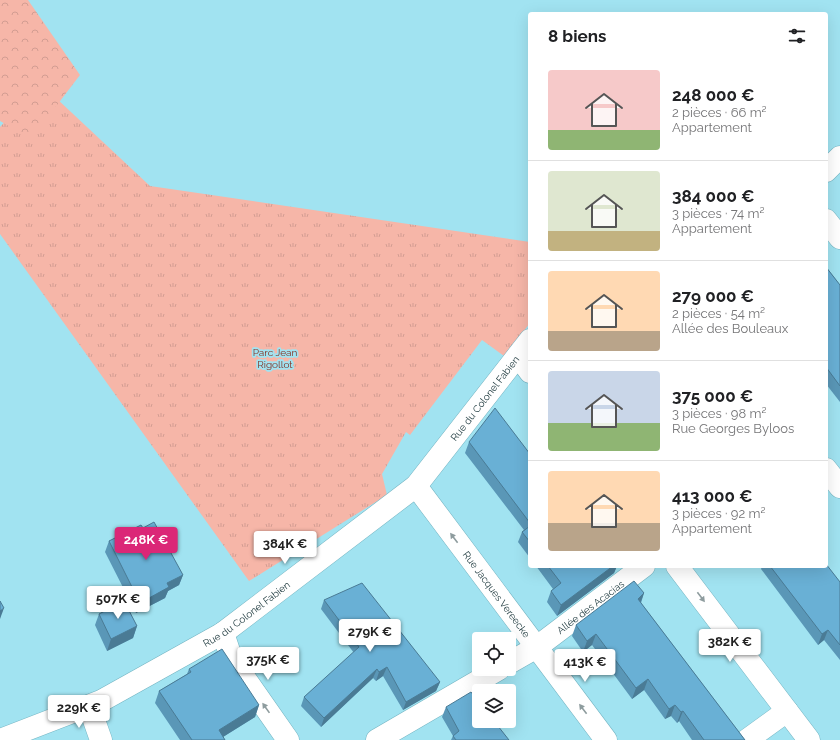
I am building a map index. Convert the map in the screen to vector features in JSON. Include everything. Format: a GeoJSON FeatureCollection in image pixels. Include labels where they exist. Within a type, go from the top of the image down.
{"type":"FeatureCollection","features":[{"type":"Feature","properties":{"kind":"street"},"geometry":{"type":"LineString","coordinates":[[828,169],[840,157]]}},
{"type":"Feature","properties":{"kind":"street"},"geometry":{"type":"LineString","coordinates":[[828,223],[840,238]]}},
{"type":"Feature","properties":{"kind":"street","name":"Rue du Colonel Fabien"},"geometry":{"type":"LineString","coordinates":[[0,740],[100,701],[223,633],[416,486],[526,356]]}},
{"type":"Feature","properties":{"kind":"street"},"geometry":{"type":"LineString","coordinates":[[828,472],[840,487]]}},
{"type":"Feature","properties":{"kind":"street","name":"Rue Jacques Vereecke"},"geometry":{"type":"LineString","coordinates":[[416,486],[606,740]]}},
{"type":"Feature","properties":{"kind":"street","name":"Allée des Acacias"},"geometry":{"type":"LineString","coordinates":[[516,659],[536,647],[641,568]]}},
{"type":"Feature","properties":{"kind":"street"},"geometry":{"type":"LineString","coordinates":[[679,568],[809,740]]}},
{"type":"Feature","properties":{"kind":"street"},"geometry":{"type":"LineString","coordinates":[[223,633],[232,660],[288,740]]}},
{"type":"Feature","properties":{"kind":"street"},"geometry":{"type":"LineString","coordinates":[[377,740],[487,676]]}},
{"type":"Feature","properties":{"kind":"street"},"geometry":{"type":"LineString","coordinates":[[89,706],[101,740]]}},
{"type":"Feature","properties":{"kind":"street"},"geometry":{"type":"LineString","coordinates":[[747,740],[787,711]]}},
{"type":"Feature","properties":{"kind":"green space"},"geometry":{"type":"Polygon","coordinates":[[[0,0],[28,0],[80,75],[31,139],[0,121],[0,0]]]}},
{"type":"Feature","properties":{"kind":"green space","name":"Parc Jean Rigollot"},"geometry":{"type":"Polygon","coordinates":[[[40,83],[150,186],[528,242],[528,326],[504,356],[482,340],[410,435],[406,432],[382,474],[387,495],[249,581],[0,234],[0,127],[40,83]]]}},
{"type":"Feature","properties":{"kind":"building"},"geometry":{"type":"Polygon","coordinates":[[[828,270],[840,285],[840,386],[828,370],[828,270]]]}},
{"type":"Feature","properties":{"kind":"building"},"geometry":{"type":"Polygon","coordinates":[[[495,408],[528,451],[528,520],[469,442],[495,408]]]}},
{"type":"Feature","properties":{"kind":"building"},"geometry":{"type":"Polygon","coordinates":[[[154,522],[183,575],[167,583],[169,587],[140,603],[109,541],[141,525],[143,528],[154,522]]]}},
{"type":"Feature","properties":{"kind":"building"},"geometry":{"type":"Polygon","coordinates":[[[528,528],[528,540],[522,532],[528,528]]]}},
{"type":"Feature","properties":{"kind":"building"},"geometry":{"type":"Polygon","coordinates":[[[828,567],[840,582],[840,645],[828,630],[822,634],[772,568],[828,568],[828,567]]]}},
{"type":"Feature","properties":{"kind":"building"},"geometry":{"type":"Polygon","coordinates":[[[550,568],[610,568],[561,605],[551,591],[561,583],[550,568]]]}},
{"type":"Feature","properties":{"kind":"building"},"geometry":{"type":"Polygon","coordinates":[[[634,581],[644,593],[638,599],[745,740],[704,740],[683,711],[681,712],[675,705],[669,709],[648,679],[636,688],[596,634],[587,641],[576,625],[634,581]]]}},
{"type":"Feature","properties":{"kind":"building"},"geometry":{"type":"Polygon","coordinates":[[[362,583],[440,682],[406,702],[387,667],[379,672],[377,669],[324,718],[304,697],[359,647],[324,600],[362,583]]]}},
{"type":"Feature","properties":{"kind":"building"},"geometry":{"type":"Polygon","coordinates":[[[0,601],[4,608],[0,611],[0,601]]]}},
{"type":"Feature","properties":{"kind":"building"},"geometry":{"type":"Polygon","coordinates":[[[124,601],[137,626],[111,639],[99,614],[124,601]]]}},
{"type":"Feature","properties":{"kind":"building"},"geometry":{"type":"Polygon","coordinates":[[[222,649],[259,705],[219,730],[225,740],[192,740],[159,691],[191,672],[189,669],[222,649]]]}},
{"type":"Feature","properties":{"kind":"building"},"geometry":{"type":"Polygon","coordinates":[[[471,692],[472,728],[500,728],[509,740],[456,740],[453,736],[459,731],[446,707],[471,692]]]}}]}
